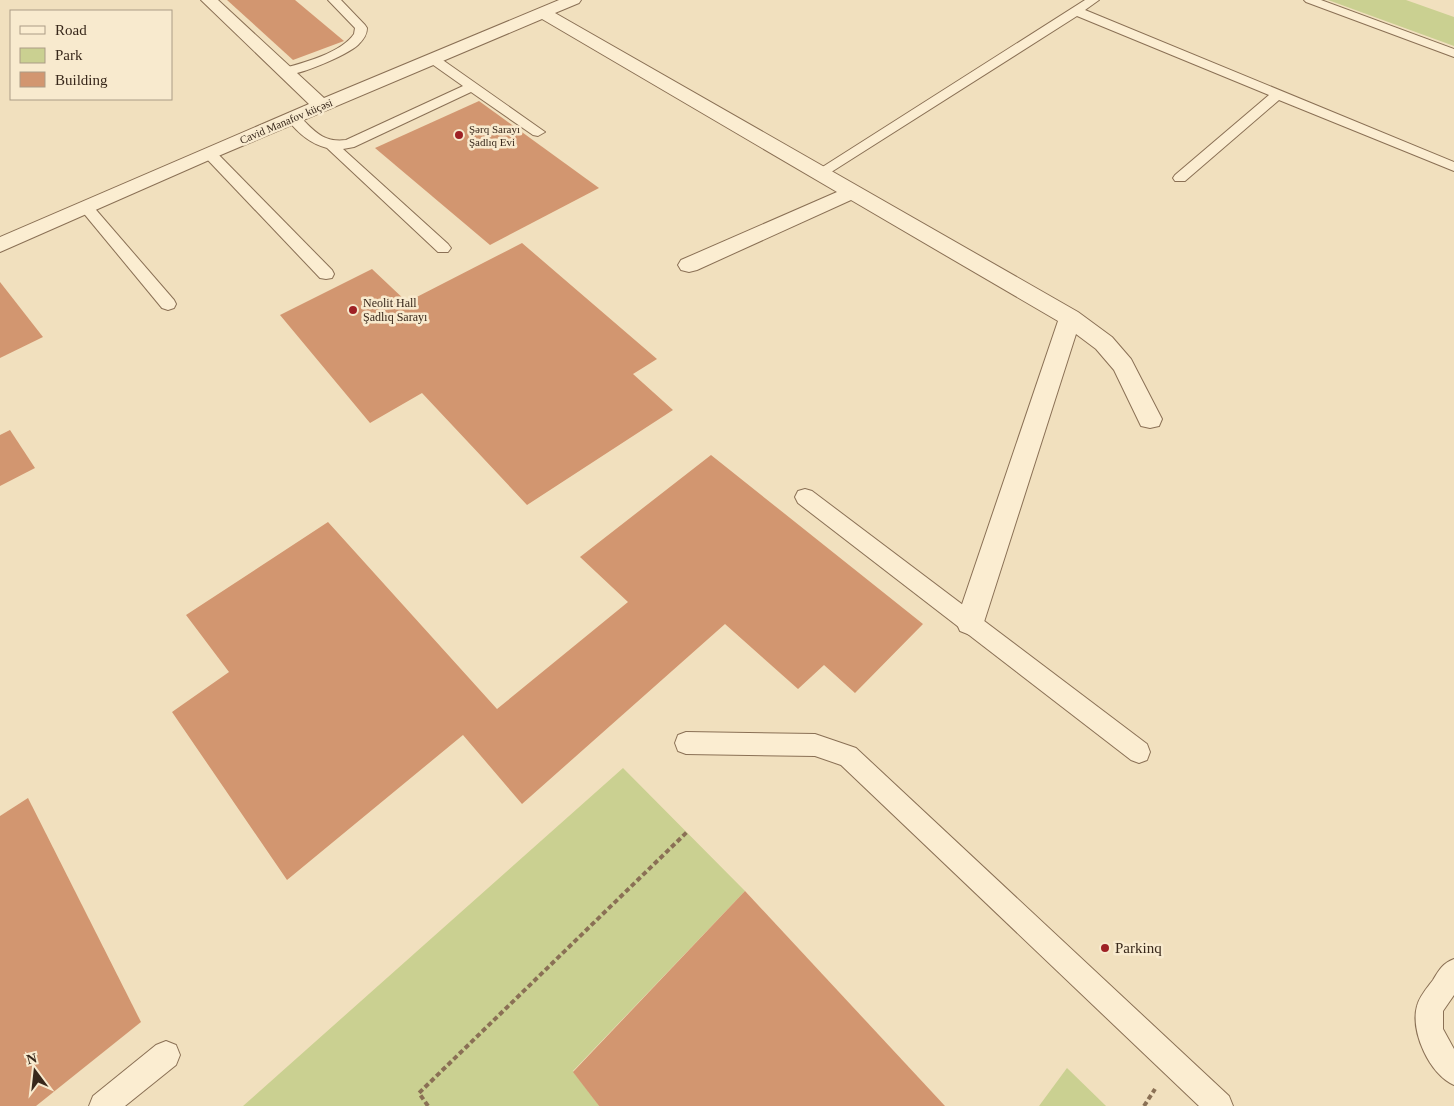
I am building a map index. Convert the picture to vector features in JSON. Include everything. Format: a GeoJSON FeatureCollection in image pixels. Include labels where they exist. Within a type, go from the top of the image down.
{"type":"FeatureCollection","features":[{"type":"Feature","properties":{"kind":"street"},"geometry":{"type":"LineString","coordinates":[[209,0],[322,106]]}},
{"type":"Feature","properties":{"kind":"street","name":"Cavid Manafov küçəsi"},"geometry":{"type":"LineString","coordinates":[[0,244],[209,153],[573,0]]}},
{"type":"Feature","properties":{"kind":"street"},"geometry":{"type":"LineString","coordinates":[[543,13],[1070,318],[1104,343],[1123,366],[1150,419]]}},
{"type":"Feature","properties":{"kind":"street"},"geometry":{"type":"LineString","coordinates":[[689,265],[853,192]]}},
{"type":"Feature","properties":{"kind":"street"},"geometry":{"type":"LineString","coordinates":[[970,622],[1070,318]]}},
{"type":"Feature","properties":{"kind":"lane"},"geometry":{"type":"LineString","coordinates":[[286,72],[342,50],[356,42],[361,35],[361,28],[334,0]]}},
{"type":"Feature","properties":{"kind":"lane"},"geometry":{"type":"LineString","coordinates":[[820,173],[1093,0]]}},
{"type":"Feature","properties":{"kind":"lane"},"geometry":{"type":"LineString","coordinates":[[1310,0],[1454,53]]}},
{"type":"Feature","properties":{"kind":"lane"},"geometry":{"type":"LineString","coordinates":[[1076,11],[1454,167]]}},
{"type":"Feature","properties":{"kind":"lane"},"geometry":{"type":"LineString","coordinates":[[433,59],[538,132]]}},
{"type":"Feature","properties":{"kind":"lane"},"geometry":{"type":"LineString","coordinates":[[333,147],[349,144],[472,87]]}},
{"type":"Feature","properties":{"kind":"lane"},"geometry":{"type":"LineString","coordinates":[[1180,178],[1277,95]]}},
{"type":"Feature","properties":{"kind":"lane"},"geometry":{"type":"LineString","coordinates":[[293,118],[323,144],[333,147],[443,248]]}},
{"type":"Feature","properties":{"kind":"lane"},"geometry":{"type":"LineString","coordinates":[[209,153],[326,274]]}},
{"type":"Feature","properties":{"kind":"lane"},"geometry":{"type":"LineString","coordinates":[[86,207],[168,304]]}},
{"type":"Feature","properties":{"kind":"lane"},"geometry":{"type":"LineString","coordinates":[[805,497],[1139,752]]}},
{"type":"Feature","properties":{"kind":"lane"},"geometry":{"type":"LineString","coordinates":[[686,743],[815,745],[848,756],[1219,1106]]}},
{"type":"Feature","properties":{"kind":"lane"},"geometry":{"type":"LineString","coordinates":[[1454,972],[1430,1006],[1429,1031],[1448,1065],[1454,1071]]}},
{"type":"Feature","properties":{"kind":"lane"},"geometry":{"type":"LineString","coordinates":[[103,1106],[166,1055]]}},
{"type":"Feature","properties":{"kind":"path"},"geometry":{"type":"LineString","coordinates":[[428,1106],[419,1093],[687,832]]}},
{"type":"Feature","properties":{"kind":"green space"},"geometry":{"type":"Polygon","coordinates":[[[1328,0],[1406,0],[1454,17],[1454,46],[1328,0]]]}},
{"type":"Feature","properties":{"kind":"green space"},"geometry":{"type":"Polygon","coordinates":[[[623,768],[745,891],[573,1071],[599,1106],[243,1106],[623,768]]]}},
{"type":"Feature","properties":{"kind":"green space"},"geometry":{"type":"Polygon","coordinates":[[[1067,1068],[1106,1106],[1039,1106],[1067,1068]]]}},
{"type":"Feature","properties":{"kind":"building"},"geometry":{"type":"Polygon","coordinates":[[[227,0],[295,0],[344,41],[293,60],[227,0]]]}},
{"type":"Feature","properties":{"kind":"building"},"geometry":{"type":"Polygon","coordinates":[[[479,101],[599,188],[490,245],[375,148],[479,101]]]}},
{"type":"Feature","properties":{"kind":"building"},"geometry":{"type":"Polygon","coordinates":[[[522,243],[657,359],[633,374],[673,410],[527,505],[422,393],[370,423],[280,315],[372,269],[407,302],[522,243]]]}},
{"type":"Feature","properties":{"kind":"building"},"geometry":{"type":"Polygon","coordinates":[[[0,282],[43,337],[0,358],[0,282]]]}},
{"type":"Feature","properties":{"kind":"building"},"geometry":{"type":"Polygon","coordinates":[[[10,430],[35,468],[0,486],[0,435],[10,430]]]}},
{"type":"Feature","properties":{"kind":"building"},"geometry":{"type":"Polygon","coordinates":[[[711,455],[923,624],[855,693],[824,665],[798,689],[725,624],[522,804],[463,735],[287,880],[172,712],[229,672],[186,615],[328,522],[497,709],[628,602],[580,557],[711,455]]]}},
{"type":"Feature","properties":{"kind":"building"},"geometry":{"type":"Polygon","coordinates":[[[28,798],[141,1022],[36,1106],[0,1106],[0,816],[28,798]]]}},
{"type":"Feature","properties":{"kind":"building"},"geometry":{"type":"Polygon","coordinates":[[[745,891],[945,1106],[599,1106],[573,1072],[745,891]]]}},
{"type":"Feature","properties":{"kind":"place","name":"Şərq Sarayı Şadlıq Evi"},"geometry":{"type":"Point","coordinates":[459,135]}},
{"type":"Feature","properties":{"kind":"place","name":"Neolit Hall Şadlıq Sarayı"},"geometry":{"type":"Point","coordinates":[353,310]}},
{"type":"Feature","properties":{"kind":"place","name":"Parkinq"},"geometry":{"type":"Point","coordinates":[1105,948]}}]}
